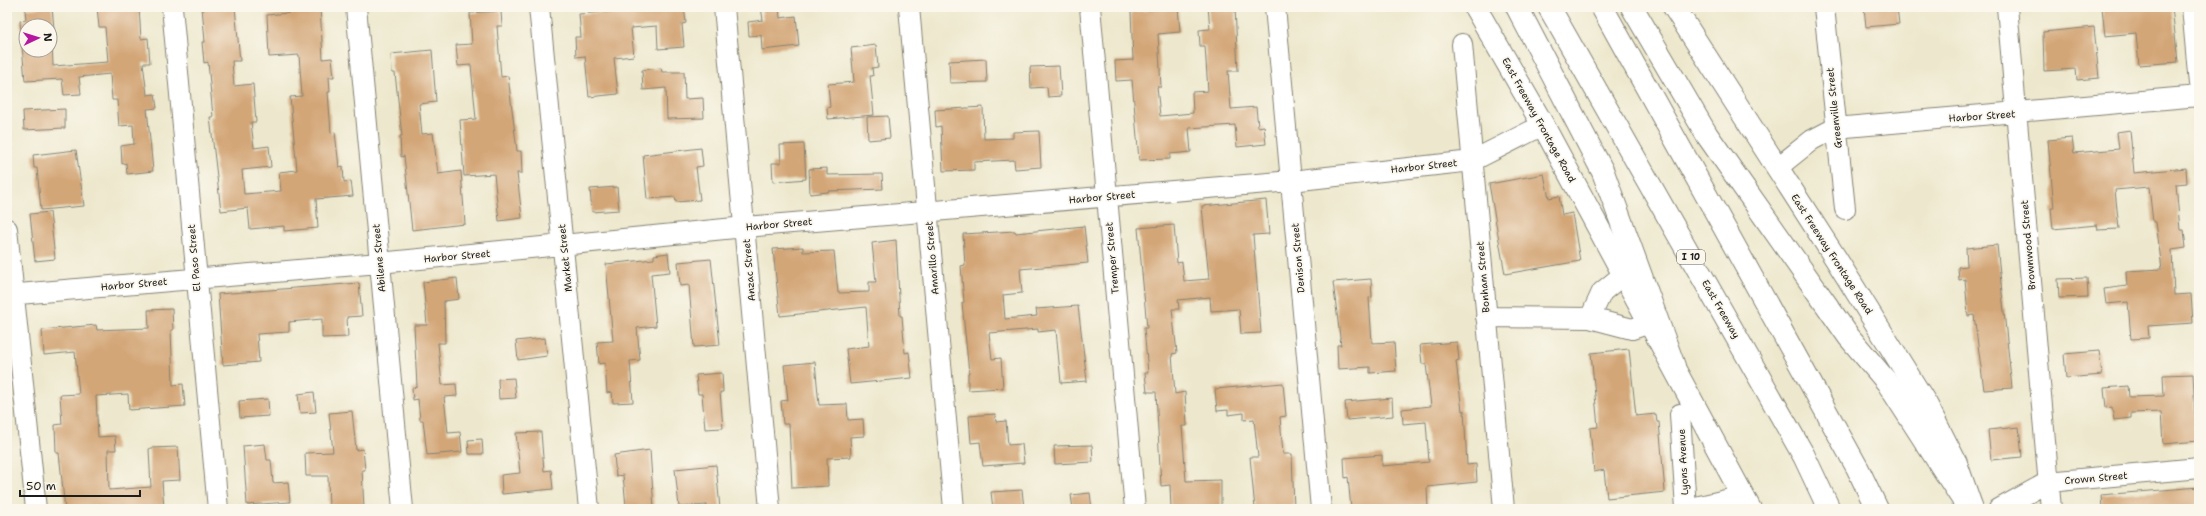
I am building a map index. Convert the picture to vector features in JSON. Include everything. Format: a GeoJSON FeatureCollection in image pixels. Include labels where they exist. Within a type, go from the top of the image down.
{"type":"FeatureCollection","features":[{"type":"Feature","properties":{"kind":"main road","name":"East Freeway Frontage Road"},"geometry":{"type":"LineString","coordinates":[[1475,7],[1543,125],[1747,503]]}},
{"type":"Feature","properties":{"kind":"main road"},"geometry":{"type":"LineString","coordinates":[[1517,7],[1603,172],[1674,366]]}},
{"type":"Feature","properties":{"kind":"main road","name":"East Freeway"},"geometry":{"type":"LineString","coordinates":[[1549,7],[1804,456],[1829,509]]}},
{"type":"Feature","properties":{"kind":"main road"},"geometry":{"type":"LineString","coordinates":[[1602,7],[1858,469],[1877,509]]}},
{"type":"Feature","properties":{"kind":"main road"},"geometry":{"type":"LineString","coordinates":[[1632,7],[1707,135],[1850,337],[1887,382],[1969,509]]}},
{"type":"Feature","properties":{"kind":"main road","name":"East Freeway Frontage Road"},"geometry":{"type":"LineString","coordinates":[[1674,7],[1836,259],[1926,404],[1956,463],[1972,509]]}},
{"type":"Feature","properties":{"kind":"street","name":"El Paso Street"},"geometry":{"type":"LineString","coordinates":[[172,7],[218,509]]}},
{"type":"Feature","properties":{"kind":"street","name":"Abilene Street"},"geometry":{"type":"LineString","coordinates":[[356,7],[403,509]]}},
{"type":"Feature","properties":{"kind":"street","name":"Market Street"},"geometry":{"type":"LineString","coordinates":[[539,7],[589,509]]}},
{"type":"Feature","properties":{"kind":"street","name":"Anzac Street"},"geometry":{"type":"LineString","coordinates":[[724,7],[770,509]]}},
{"type":"Feature","properties":{"kind":"street","name":"Amarillo Street"},"geometry":{"type":"LineString","coordinates":[[909,7],[954,509]]}},
{"type":"Feature","properties":{"kind":"street","name":"Tremper Street"},"geometry":{"type":"LineString","coordinates":[[1090,7],[1135,509]]}},
{"type":"Feature","properties":{"kind":"street","name":"Denison Street"},"geometry":{"type":"LineString","coordinates":[[1275,7],[1321,509]]}},
{"type":"Feature","properties":{"kind":"street","name":"Greenville Street"},"geometry":{"type":"LineString","coordinates":[[1824,7],[1844,209]]}},
{"type":"Feature","properties":{"kind":"street","name":"Brownwood Street"},"geometry":{"type":"LineString","coordinates":[[2007,7],[2051,509]]}},
{"type":"Feature","properties":{"kind":"street"},"geometry":{"type":"LineString","coordinates":[[2192,7],[2199,84]]}},
{"type":"Feature","properties":{"kind":"street","name":"Bonham Street"},"geometry":{"type":"LineString","coordinates":[[1462,44],[1504,509]]}},
{"type":"Feature","properties":{"kind":"street","name":"Harbor Street"},"geometry":{"type":"LineString","coordinates":[[1777,168],[1812,140],[1835,128],[2199,96]]}},
{"type":"Feature","properties":{"kind":"street","name":"Harbor Street"},"geometry":{"type":"LineString","coordinates":[[10,295],[564,246],[745,227],[928,213],[1291,181],[1472,161],[1543,125]]}},
{"type":"Feature","properties":{"kind":"street"},"geometry":{"type":"LineString","coordinates":[[7,228],[10,295],[36,509]]}},
{"type":"Feature","properties":{"kind":"street"},"geometry":{"type":"LineString","coordinates":[[1590,318],[1602,292],[1624,274]]}},
{"type":"Feature","properties":{"kind":"street"},"geometry":{"type":"LineString","coordinates":[[1486,317],[1590,318],[1632,329],[1650,324]]}},
{"type":"Feature","properties":{"kind":"street","name":"Lyons Avenue"},"geometry":{"type":"LineString","coordinates":[[1680,414],[1687,509]]}},
{"type":"Feature","properties":{"kind":"street","name":"Crown Street"},"geometry":{"type":"LineString","coordinates":[[2000,509],[2048,482],[2199,468]]}},
{"type":"Feature","properties":{"kind":"street"},"geometry":{"type":"LineString","coordinates":[[1687,509],[1747,503]]}},
{"type":"Feature","properties":{"kind":"building"},"geometry":{"type":"Polygon","coordinates":[[[52,7],[53,18],[26,18],[25,9],[52,7]]]}},
{"type":"Feature","properties":{"kind":"building"},"geometry":{"type":"Polygon","coordinates":[[[97,7],[139,7],[141,39],[148,38],[150,63],[143,63],[147,95],[155,94],[157,108],[147,109],[153,171],[127,174],[126,163],[122,164],[121,146],[134,144],[133,125],[119,126],[117,100],[112,100],[110,74],[79,77],[81,94],[64,95],[62,79],[25,81],[23,58],[53,58],[53,66],[108,62],[105,27],[99,27],[97,7]]]}},
{"type":"Feature","properties":{"kind":"building"},"geometry":{"type":"Polygon","coordinates":[[[202,7],[235,7],[240,61],[232,61],[234,86],[253,84],[256,122],[251,122],[254,148],[269,146],[271,167],[242,170],[244,194],[281,191],[279,172],[297,170],[290,97],[302,96],[299,55],[269,57],[267,15],[289,13],[288,7],[320,7],[323,59],[332,58],[334,77],[329,77],[330,92],[328,92],[331,133],[335,132],[339,167],[343,166],[344,182],[351,181],[353,196],[316,199],[318,228],[284,231],[284,226],[250,229],[248,208],[221,211],[210,117],[213,117],[208,62],[204,63],[202,42],[205,42],[202,7]]]}},
{"type":"Feature","properties":{"kind":"building"},"geometry":{"type":"Polygon","coordinates":[[[633,7],[684,7],[686,23],[682,24],[684,47],[658,49],[657,26],[631,28],[634,56],[614,58],[618,94],[589,97],[585,56],[576,57],[575,37],[581,37],[579,14],[633,10],[633,7]]]}},
{"type":"Feature","properties":{"kind":"building"},"geometry":{"type":"Polygon","coordinates":[[[761,7],[779,7],[780,18],[796,16],[799,46],[762,50],[761,35],[749,36],[748,22],[763,20],[761,7]]]}},
{"type":"Feature","properties":{"kind":"building"},"geometry":{"type":"Polygon","coordinates":[[[1178,7],[1180,32],[1158,34],[1161,87],[1157,87],[1160,116],[1193,113],[1192,92],[1208,91],[1205,46],[1200,46],[1199,30],[1210,29],[1208,7],[1235,7],[1238,71],[1228,71],[1231,109],[1256,107],[1258,127],[1264,126],[1266,144],[1237,147],[1235,125],[1189,128],[1191,152],[1170,154],[1170,159],[1139,160],[1132,80],[1116,81],[1115,61],[1133,60],[1131,12],[1178,7]]]}},
{"type":"Feature","properties":{"kind":"building"},"geometry":{"type":"Polygon","coordinates":[[[1864,7],[1897,7],[1899,24],[1866,27],[1864,7]]]}},
{"type":"Feature","properties":{"kind":"building"},"geometry":{"type":"Polygon","coordinates":[[[2172,7],[2178,62],[2139,65],[2136,33],[2105,36],[2102,8],[2172,7]]]}},
{"type":"Feature","properties":{"kind":"building"},"geometry":{"type":"Polygon","coordinates":[[[501,11],[502,26],[497,26],[501,77],[508,76],[517,151],[521,151],[522,173],[517,173],[522,218],[499,221],[494,174],[464,176],[460,120],[476,119],[471,65],[458,66],[456,45],[472,44],[470,13],[501,11]]]}},
{"type":"Feature","properties":{"kind":"building"},"geometry":{"type":"Polygon","coordinates":[[[2094,27],[2099,78],[2077,80],[2076,69],[2044,71],[2043,32],[2094,27]]]}},
{"type":"Feature","properties":{"kind":"building"},"geometry":{"type":"Polygon","coordinates":[[[876,45],[878,67],[872,68],[873,76],[870,76],[874,115],[828,119],[827,108],[830,107],[828,84],[854,82],[851,48],[876,45]]]}},
{"type":"Feature","properties":{"kind":"building"},"geometry":{"type":"Polygon","coordinates":[[[432,50],[436,102],[419,104],[422,134],[433,133],[438,174],[461,171],[465,224],[412,230],[404,156],[401,157],[400,136],[402,136],[395,73],[392,73],[391,54],[432,50]]]}},
{"type":"Feature","properties":{"kind":"building"},"geometry":{"type":"Polygon","coordinates":[[[986,59],[987,82],[950,83],[949,61],[986,59]]]}},
{"type":"Feature","properties":{"kind":"building"},"geometry":{"type":"Polygon","coordinates":[[[1059,66],[1061,96],[1048,97],[1047,87],[1031,88],[1030,67],[1059,66]]]}},
{"type":"Feature","properties":{"kind":"building"},"geometry":{"type":"Polygon","coordinates":[[[661,68],[662,72],[684,72],[685,99],[703,98],[704,118],[667,119],[666,88],[643,90],[642,70],[661,68]]]}},
{"type":"Feature","properties":{"kind":"building"},"geometry":{"type":"Polygon","coordinates":[[[983,107],[984,139],[1013,138],[1013,132],[1039,131],[1041,167],[1015,169],[1014,160],[974,162],[974,170],[943,171],[941,126],[936,127],[935,110],[983,107]]]}},
{"type":"Feature","properties":{"kind":"building"},"geometry":{"type":"Polygon","coordinates":[[[65,109],[65,128],[24,130],[23,111],[65,109]]]}},
{"type":"Feature","properties":{"kind":"building"},"geometry":{"type":"Polygon","coordinates":[[[888,116],[890,138],[868,140],[867,117],[888,116]]]}},
{"type":"Feature","properties":{"kind":"building"},"geometry":{"type":"Polygon","coordinates":[[[2130,130],[2134,173],[2186,168],[2187,183],[2176,184],[2180,230],[2184,230],[2186,248],[2172,250],[2174,295],[2191,294],[2193,323],[2148,326],[2149,338],[2131,339],[2128,302],[2106,304],[2104,289],[2127,286],[2126,271],[2162,269],[2156,222],[2153,222],[2149,187],[2115,190],[2119,229],[2098,230],[2097,225],[2053,229],[2051,208],[2054,208],[2048,140],[2072,138],[2074,153],[2119,149],[2117,132],[2130,130]]]}},
{"type":"Feature","properties":{"kind":"building"},"geometry":{"type":"Polygon","coordinates":[[[804,144],[806,179],[773,182],[772,163],[781,163],[780,145],[804,144]]]}},
{"type":"Feature","properties":{"kind":"building"},"geometry":{"type":"Polygon","coordinates":[[[701,148],[703,166],[696,167],[700,200],[676,202],[675,197],[647,199],[643,155],[701,148]]]}},
{"type":"Feature","properties":{"kind":"building"},"geometry":{"type":"Polygon","coordinates":[[[76,150],[84,206],[41,210],[37,168],[34,168],[33,155],[76,150]]]}},
{"type":"Feature","properties":{"kind":"building"},"geometry":{"type":"Polygon","coordinates":[[[827,168],[827,175],[882,174],[883,189],[828,191],[810,194],[809,169],[827,168]]]}},
{"type":"Feature","properties":{"kind":"building"},"geometry":{"type":"Polygon","coordinates":[[[1544,174],[1549,198],[1559,196],[1562,215],[1572,213],[1580,261],[1505,274],[1489,184],[1544,174]]]}},
{"type":"Feature","properties":{"kind":"building"},"geometry":{"type":"Polygon","coordinates":[[[617,187],[619,210],[592,212],[590,189],[617,187]]]}},
{"type":"Feature","properties":{"kind":"building"},"geometry":{"type":"Polygon","coordinates":[[[1266,200],[1269,234],[1253,235],[1261,333],[1241,334],[1239,309],[1211,311],[1210,297],[1178,300],[1179,309],[1172,309],[1177,353],[1172,354],[1175,394],[1185,392],[1187,426],[1182,426],[1186,481],[1221,480],[1221,509],[1171,509],[1170,485],[1161,486],[1156,392],[1147,392],[1145,373],[1148,373],[1144,328],[1147,328],[1138,228],[1174,225],[1177,263],[1182,262],[1184,281],[1209,279],[1202,206],[1266,200]]]}},
{"type":"Feature","properties":{"kind":"building"},"geometry":{"type":"Polygon","coordinates":[[[50,212],[55,259],[35,261],[30,214],[50,212]]]}},
{"type":"Feature","properties":{"kind":"building"},"geometry":{"type":"Polygon","coordinates":[[[1084,226],[1088,263],[1020,269],[1022,293],[1003,295],[1005,319],[1037,316],[1036,309],[1078,306],[1087,381],[1061,383],[1056,330],[1038,332],[1038,329],[989,333],[992,359],[1001,358],[1003,388],[968,390],[969,373],[962,303],[964,302],[961,266],[965,265],[963,234],[1015,231],[1016,233],[1084,226]]]}},
{"type":"Feature","properties":{"kind":"building"},"geometry":{"type":"Polygon","coordinates":[[[896,240],[900,316],[902,316],[905,353],[909,352],[912,378],[850,384],[846,349],[869,346],[866,307],[780,316],[773,249],[803,247],[803,252],[834,251],[838,293],[869,292],[869,282],[876,282],[872,243],[896,240]]]}},
{"type":"Feature","properties":{"kind":"building"},"geometry":{"type":"Polygon","coordinates":[[[1997,245],[2012,388],[1984,390],[1974,315],[1968,316],[1965,279],[1959,280],[1958,267],[1967,266],[1966,248],[1997,245]]]}},
{"type":"Feature","properties":{"kind":"building"},"geometry":{"type":"Polygon","coordinates":[[[668,253],[670,272],[651,274],[656,326],[637,328],[640,360],[630,361],[633,402],[613,403],[612,392],[607,393],[605,363],[599,364],[597,342],[613,341],[606,264],[654,259],[654,255],[668,253]]]}},
{"type":"Feature","properties":{"kind":"building"},"geometry":{"type":"Polygon","coordinates":[[[711,259],[720,345],[694,347],[689,285],[680,286],[678,262],[711,259]]]}},
{"type":"Feature","properties":{"kind":"building"},"geometry":{"type":"Polygon","coordinates":[[[457,278],[459,299],[444,301],[445,343],[438,343],[442,385],[456,384],[457,396],[444,397],[448,433],[460,432],[462,452],[427,455],[423,420],[420,420],[418,399],[413,400],[412,388],[417,387],[414,325],[427,325],[423,282],[457,278]]]}},
{"type":"Feature","properties":{"kind":"building"},"geometry":{"type":"Polygon","coordinates":[[[2087,278],[2088,297],[2059,298],[2058,279],[2087,278]]]}},
{"type":"Feature","properties":{"kind":"building"},"geometry":{"type":"Polygon","coordinates":[[[1371,279],[1372,297],[1369,298],[1372,343],[1394,342],[1396,371],[1370,373],[1370,367],[1338,369],[1337,345],[1341,345],[1333,282],[1371,279]]]}},
{"type":"Feature","properties":{"kind":"building"},"geometry":{"type":"Polygon","coordinates":[[[359,283],[362,316],[347,317],[348,337],[322,338],[322,319],[289,322],[289,332],[257,334],[259,362],[223,365],[218,294],[359,283]]]}},
{"type":"Feature","properties":{"kind":"building"},"geometry":{"type":"Polygon","coordinates":[[[172,309],[173,330],[171,330],[173,385],[183,384],[185,406],[129,410],[128,394],[96,396],[98,437],[115,436],[116,450],[108,450],[109,490],[151,487],[149,449],[151,448],[178,447],[180,480],[162,481],[164,509],[65,509],[59,453],[56,453],[55,425],[62,424],[60,395],[79,394],[75,352],[44,355],[42,330],[96,325],[97,330],[149,328],[148,310],[172,309]]]}},
{"type":"Feature","properties":{"kind":"building"},"geometry":{"type":"Polygon","coordinates":[[[545,338],[547,356],[518,360],[516,341],[545,338]]]}},
{"type":"Feature","properties":{"kind":"building"},"geometry":{"type":"Polygon","coordinates":[[[1457,342],[1459,360],[1456,361],[1462,411],[1464,410],[1467,465],[1476,464],[1477,482],[1427,487],[1428,509],[1351,509],[1348,477],[1345,478],[1344,458],[1382,455],[1382,466],[1429,462],[1426,422],[1403,424],[1402,409],[1431,406],[1426,364],[1422,364],[1420,345],[1457,342]]]}},
{"type":"Feature","properties":{"kind":"building"},"geometry":{"type":"Polygon","coordinates":[[[1629,349],[1636,416],[1656,414],[1657,422],[1659,422],[1665,492],[1607,498],[1604,470],[1594,472],[1590,428],[1598,427],[1591,353],[1629,349]]]}},
{"type":"Feature","properties":{"kind":"building"},"geometry":{"type":"Polygon","coordinates":[[[2099,351],[2102,375],[2066,378],[2064,354],[2099,351]]]}},
{"type":"Feature","properties":{"kind":"building"},"geometry":{"type":"Polygon","coordinates":[[[815,362],[819,405],[847,404],[848,420],[863,419],[864,436],[850,437],[851,457],[827,458],[828,486],[792,488],[789,424],[783,424],[781,401],[788,400],[784,365],[815,362]]]}},
{"type":"Feature","properties":{"kind":"building"},"geometry":{"type":"Polygon","coordinates":[[[722,373],[723,392],[720,392],[723,428],[705,429],[702,394],[698,394],[696,375],[722,373]]]}},
{"type":"Feature","properties":{"kind":"building"},"geometry":{"type":"Polygon","coordinates":[[[2193,374],[2195,414],[2199,413],[2199,441],[2163,444],[2161,412],[2131,413],[2131,418],[2114,420],[2112,407],[2106,408],[2104,388],[2128,386],[2129,397],[2164,396],[2163,375],[2193,374]]]}},
{"type":"Feature","properties":{"kind":"building"},"geometry":{"type":"Polygon","coordinates":[[[514,378],[516,398],[499,399],[498,379],[514,378]]]}},
{"type":"Feature","properties":{"kind":"building"},"geometry":{"type":"Polygon","coordinates":[[[1283,383],[1286,416],[1280,417],[1283,454],[1292,454],[1294,509],[1255,509],[1250,457],[1258,457],[1254,419],[1244,420],[1244,413],[1228,415],[1228,410],[1217,411],[1215,389],[1283,383]]]}},
{"type":"Feature","properties":{"kind":"building"},"geometry":{"type":"Polygon","coordinates":[[[314,392],[316,412],[300,413],[298,394],[314,392]]]}},
{"type":"Feature","properties":{"kind":"building"},"geometry":{"type":"Polygon","coordinates":[[[1392,398],[1393,416],[1347,420],[1345,402],[1392,398]]]}},
{"type":"Feature","properties":{"kind":"building"},"geometry":{"type":"Polygon","coordinates":[[[268,399],[269,416],[240,418],[239,401],[268,399]]]}},
{"type":"Feature","properties":{"kind":"building"},"geometry":{"type":"Polygon","coordinates":[[[352,411],[356,450],[363,449],[365,470],[362,470],[364,509],[329,509],[328,476],[306,476],[305,453],[333,452],[329,413],[352,411]]]}},
{"type":"Feature","properties":{"kind":"building"},"geometry":{"type":"Polygon","coordinates":[[[995,414],[996,422],[1006,421],[1008,445],[1022,444],[1024,463],[983,466],[980,442],[971,443],[969,416],[995,414]]]}},
{"type":"Feature","properties":{"kind":"building"},"geometry":{"type":"Polygon","coordinates":[[[2019,427],[2022,457],[1991,460],[1988,430],[2019,427]]]}},
{"type":"Feature","properties":{"kind":"building"},"geometry":{"type":"Polygon","coordinates":[[[541,432],[544,471],[551,470],[553,489],[502,494],[501,475],[520,473],[516,433],[541,432]]]}},
{"type":"Feature","properties":{"kind":"building"},"geometry":{"type":"Polygon","coordinates":[[[482,439],[483,454],[469,454],[468,440],[482,439]]]}},
{"type":"Feature","properties":{"kind":"building"},"geometry":{"type":"Polygon","coordinates":[[[265,444],[267,460],[271,460],[273,483],[288,482],[290,502],[247,505],[243,446],[265,444]]]}},
{"type":"Feature","properties":{"kind":"building"},"geometry":{"type":"Polygon","coordinates":[[[1092,445],[1093,462],[1055,464],[1054,446],[1092,445]]]}},
{"type":"Feature","properties":{"kind":"building"},"geometry":{"type":"Polygon","coordinates":[[[650,450],[654,509],[631,509],[631,505],[626,506],[623,475],[616,476],[614,455],[650,450]]]}},
{"type":"Feature","properties":{"kind":"building"},"geometry":{"type":"Polygon","coordinates":[[[716,465],[720,509],[707,509],[707,505],[679,507],[675,469],[716,465]]]}},
{"type":"Feature","properties":{"kind":"building"},"geometry":{"type":"Polygon","coordinates":[[[2199,487],[2199,509],[2102,509],[2101,495],[2199,487]]]}},
{"type":"Feature","properties":{"kind":"building"},"geometry":{"type":"Polygon","coordinates":[[[1022,490],[1024,508],[993,509],[991,492],[1022,490]]]}},
{"type":"Feature","properties":{"kind":"building"},"geometry":{"type":"Polygon","coordinates":[[[1090,493],[1092,509],[1073,509],[1071,495],[1090,493]]]}}]}
